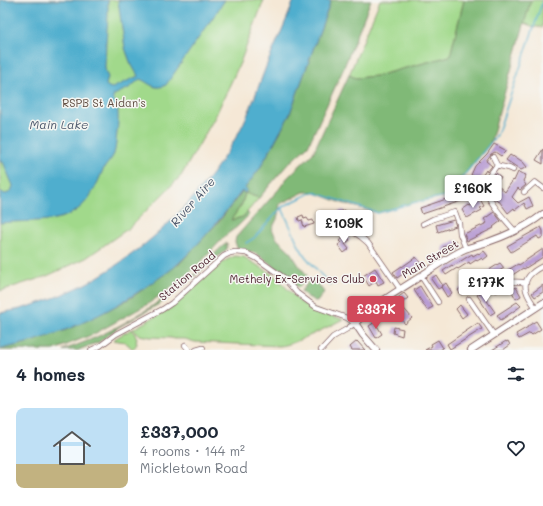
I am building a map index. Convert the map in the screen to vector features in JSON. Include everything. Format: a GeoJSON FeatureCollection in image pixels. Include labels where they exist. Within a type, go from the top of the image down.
{"type":"FeatureCollection","features":[{"type":"Feature","properties":{"kind":"street"},"geometry":{"type":"LineString","coordinates":[[493,157],[497,165],[508,167],[512,170]]}},
{"type":"Feature","properties":{"kind":"street"},"geometry":{"type":"LineString","coordinates":[[497,165],[485,183],[485,192],[488,199],[515,232]]}},
{"type":"Feature","properties":{"kind":"street"},"geometry":{"type":"LineString","coordinates":[[524,192],[535,182],[543,188]]}},
{"type":"Feature","properties":{"kind":"street"},"geometry":{"type":"LineString","coordinates":[[423,224],[455,212],[459,223],[460,234],[466,249]]}},
{"type":"Feature","properties":{"kind":"street","name":"Main Street"},"geometry":{"type":"LineString","coordinates":[[355,323],[364,314],[383,300],[450,257],[466,249],[515,232],[533,222],[543,214]]}},
{"type":"Feature","properties":{"kind":"street"},"geometry":{"type":"LineString","coordinates":[[326,230],[349,229],[361,237],[368,243],[400,289]]}},
{"type":"Feature","properties":{"kind":"street","name":"Station Road"},"geometry":{"type":"LineString","coordinates":[[91,350],[100,346],[116,334],[172,303],[224,256],[235,252],[246,253],[272,269],[283,277],[297,293],[309,302],[347,318],[355,323]]}},
{"type":"Feature","properties":{"kind":"street"},"geometry":{"type":"LineString","coordinates":[[536,308],[527,296],[526,283],[532,273],[543,266]]}},
{"type":"Feature","properties":{"kind":"street"},"geometry":{"type":"LineString","coordinates":[[421,276],[438,302]]}},
{"type":"Feature","properties":{"kind":"street"},"geometry":{"type":"LineString","coordinates":[[496,290],[505,283],[521,281],[526,283]]}},
{"type":"Feature","properties":{"kind":"street"},"geometry":{"type":"LineString","coordinates":[[468,299],[494,335]]}},
{"type":"Feature","properties":{"kind":"street"},"geometry":{"type":"LineString","coordinates":[[471,350],[543,303]]}},
{"type":"Feature","properties":{"kind":"street"},"geometry":{"type":"LineString","coordinates":[[321,350],[333,337],[355,323],[376,350]]}},
{"type":"Feature","properties":{"kind":"street"},"geometry":{"type":"LineString","coordinates":[[185,345],[189,350]]}},
{"type":"Feature","properties":{"kind":"street"},"geometry":{"type":"LineString","coordinates":[[196,350],[203,348]]}},
{"type":"Feature","properties":{"kind":"green space","name":"RSPB St Aidan's"},"geometry":{"type":"Polygon","coordinates":[[[0,0],[264,0],[240,63],[215,117],[181,176],[129,228],[86,258],[47,276],[0,291],[0,0]]]}},
{"type":"Feature","properties":{"kind":"green space"},"geometry":{"type":"Polygon","coordinates":[[[331,0],[371,0],[342,72],[308,146],[287,165],[259,198],[245,193],[242,204],[231,220],[243,217],[247,212],[249,215],[226,235],[201,262],[179,282],[148,304],[94,334],[54,350],[0,350],[66,330],[114,307],[132,297],[180,263],[221,219],[243,190],[247,190],[245,188],[260,168],[289,116],[331,0]]]}},
{"type":"Feature","properties":{"kind":"green space"},"geometry":{"type":"Polygon","coordinates":[[[380,0],[464,0],[450,56],[376,76],[356,78],[349,75],[380,0]]]}},
{"type":"Feature","properties":{"kind":"green space"},"geometry":{"type":"Polygon","coordinates":[[[464,0],[531,0],[490,144],[447,196],[412,203],[378,213],[342,203],[313,192],[304,192],[280,204],[277,219],[272,229],[277,239],[289,250],[307,275],[303,283],[298,288],[278,269],[257,254],[237,247],[235,242],[236,237],[287,178],[313,153],[349,75],[356,78],[376,76],[450,56],[464,0]]]}},
{"type":"Feature","properties":{"kind":"green space"},"geometry":{"type":"Polygon","coordinates":[[[531,0],[543,0],[543,27],[534,27],[524,23],[531,0]]]}},
{"type":"Feature","properties":{"kind":"green space"},"geometry":{"type":"Polygon","coordinates":[[[245,193],[259,198],[243,217],[231,220],[242,204],[245,193]]]}},
{"type":"Feature","properties":{"kind":"green space"},"geometry":{"type":"Polygon","coordinates":[[[227,243],[227,249],[166,300],[119,327],[99,342],[78,350],[63,350],[102,334],[147,310],[196,273],[227,243]]]}},
{"type":"Feature","properties":{"kind":"green space"},"geometry":{"type":"Polygon","coordinates":[[[235,256],[244,257],[275,276],[299,301],[311,308],[327,315],[343,319],[296,342],[280,346],[195,342],[185,339],[150,337],[139,335],[133,329],[170,308],[226,260],[235,256]]]}},
{"type":"Feature","properties":{"kind":"green space"},"geometry":{"type":"Polygon","coordinates":[[[311,279],[316,282],[324,292],[317,302],[306,296],[301,291],[311,279]]]}},
{"type":"Feature","properties":{"kind":"green space"},"geometry":{"type":"Polygon","coordinates":[[[132,329],[137,338],[137,344],[133,349],[125,342],[113,340],[119,336],[132,329]]]}},
{"type":"Feature","properties":{"kind":"water","name":"Main Lake"},"geometry":{"type":"Polygon","coordinates":[[[0,0],[108,0],[105,67],[108,77],[106,85],[112,88],[138,76],[130,62],[125,48],[118,0],[225,0],[166,85],[162,87],[155,87],[140,79],[129,88],[114,95],[113,100],[117,105],[118,126],[114,154],[103,170],[93,191],[84,204],[74,212],[62,217],[49,220],[0,223],[0,191],[5,194],[11,192],[13,186],[3,162],[0,162],[0,0]]]}},
{"type":"Feature","properties":{"kind":"water","name":"River Aire"},"geometry":{"type":"Polygon","coordinates":[[[294,0],[331,0],[289,116],[260,168],[245,188],[247,190],[245,193],[242,191],[228,210],[177,265],[136,294],[99,315],[61,332],[21,345],[0,349],[0,313],[24,308],[67,293],[95,278],[145,244],[181,211],[212,173],[239,132],[251,107],[294,0]]]}},
{"type":"Feature","properties":{"kind":"building"},"geometry":{"type":"Polygon","coordinates":[[[494,144],[505,150],[505,152],[501,156],[495,152],[491,154],[486,161],[492,166],[487,172],[486,170],[477,184],[471,181],[473,176],[471,175],[475,166],[487,154],[494,144]]]}},
{"type":"Feature","properties":{"kind":"building"},"geometry":{"type":"Polygon","coordinates":[[[543,149],[543,164],[536,160],[543,149]]]}},
{"type":"Feature","properties":{"kind":"building"},"geometry":{"type":"Polygon","coordinates":[[[510,155],[523,162],[527,167],[521,170],[506,160],[510,155]]]}},
{"type":"Feature","properties":{"kind":"building"},"geometry":{"type":"Polygon","coordinates":[[[518,172],[526,175],[523,181],[526,185],[520,190],[518,188],[512,197],[518,203],[529,197],[533,206],[527,209],[524,203],[508,213],[499,201],[498,202],[493,197],[497,194],[491,189],[494,184],[490,181],[496,173],[501,177],[496,184],[505,192],[513,180],[514,181],[518,172]]]}},
{"type":"Feature","properties":{"kind":"building"},"geometry":{"type":"Polygon","coordinates":[[[476,184],[481,192],[476,196],[471,188],[476,184]]]}},
{"type":"Feature","properties":{"kind":"building"},"geometry":{"type":"Polygon","coordinates":[[[465,190],[468,196],[461,199],[461,201],[422,214],[420,208],[455,196],[465,190]]]}},
{"type":"Feature","properties":{"kind":"building"},"geometry":{"type":"Polygon","coordinates":[[[480,199],[484,206],[480,208],[482,210],[467,218],[462,210],[480,199]]]}},
{"type":"Feature","properties":{"kind":"building"},"geometry":{"type":"Polygon","coordinates":[[[344,210],[347,217],[338,220],[335,213],[344,210]]]}},
{"type":"Feature","properties":{"kind":"building"},"geometry":{"type":"Polygon","coordinates":[[[494,212],[501,221],[493,227],[494,228],[467,241],[464,234],[487,223],[484,219],[494,212]]]}},
{"type":"Feature","properties":{"kind":"building"},"geometry":{"type":"Polygon","coordinates":[[[303,215],[304,219],[307,218],[309,221],[313,220],[314,224],[304,227],[302,220],[299,221],[298,217],[303,215]]]}},
{"type":"Feature","properties":{"kind":"building"},"geometry":{"type":"Polygon","coordinates":[[[454,220],[456,226],[438,232],[436,225],[454,220]]]}},
{"type":"Feature","properties":{"kind":"building"},"geometry":{"type":"Polygon","coordinates":[[[541,227],[543,237],[539,239],[537,236],[511,252],[507,246],[541,227]]]}},
{"type":"Feature","properties":{"kind":"building"},"geometry":{"type":"Polygon","coordinates":[[[346,236],[350,240],[345,244],[349,249],[344,253],[338,245],[341,243],[339,241],[346,236]]]}},
{"type":"Feature","properties":{"kind":"building"},"geometry":{"type":"Polygon","coordinates":[[[455,240],[458,245],[444,253],[443,247],[455,240]]]}},
{"type":"Feature","properties":{"kind":"building"},"geometry":{"type":"Polygon","coordinates":[[[543,249],[543,257],[511,276],[508,270],[518,264],[519,265],[543,249]]]}},
{"type":"Feature","properties":{"kind":"building"},"geometry":{"type":"Polygon","coordinates":[[[484,251],[488,256],[483,260],[482,258],[470,264],[469,262],[446,275],[443,271],[472,254],[473,256],[484,251]]]}},
{"type":"Feature","properties":{"kind":"building"},"geometry":{"type":"Polygon","coordinates":[[[416,257],[421,263],[397,278],[393,272],[416,257]]]}},
{"type":"Feature","properties":{"kind":"building"},"geometry":{"type":"Polygon","coordinates":[[[500,263],[504,268],[461,295],[458,290],[500,263]]]}},
{"type":"Feature","properties":{"kind":"building","name":"Methely Ex-Services Club"},"geometry":{"type":"Polygon","coordinates":[[[375,268],[384,282],[378,285],[376,281],[369,286],[363,276],[375,268]]]}},
{"type":"Feature","properties":{"kind":"building"},"geometry":{"type":"Polygon","coordinates":[[[436,275],[443,286],[438,289],[431,279],[436,275]]]}},
{"type":"Feature","properties":{"kind":"building"},"geometry":{"type":"Polygon","coordinates":[[[446,283],[452,293],[447,297],[441,287],[446,283]]]}},
{"type":"Feature","properties":{"kind":"building"},"geometry":{"type":"Polygon","coordinates":[[[543,285],[543,292],[535,297],[532,293],[543,285]]]}},
{"type":"Feature","properties":{"kind":"building"},"geometry":{"type":"Polygon","coordinates":[[[420,286],[433,307],[427,310],[414,290],[420,286]]]}},
{"type":"Feature","properties":{"kind":"building"},"geometry":{"type":"Polygon","coordinates":[[[516,287],[521,296],[516,299],[511,290],[516,287]]]}},
{"type":"Feature","properties":{"kind":"building"},"geometry":{"type":"Polygon","coordinates":[[[482,292],[495,312],[490,315],[477,295],[482,292]]]}},
{"type":"Feature","properties":{"kind":"building"},"geometry":{"type":"Polygon","coordinates":[[[404,293],[408,298],[400,304],[412,318],[405,324],[400,318],[403,315],[395,307],[378,321],[374,316],[404,293]]]}},
{"type":"Feature","properties":{"kind":"building"},"geometry":{"type":"Polygon","coordinates":[[[517,302],[521,306],[501,320],[497,315],[517,302]]]}},
{"type":"Feature","properties":{"kind":"building"},"geometry":{"type":"Polygon","coordinates":[[[460,305],[467,314],[462,318],[456,309],[460,305]]]}},
{"type":"Feature","properties":{"kind":"building"},"geometry":{"type":"Polygon","coordinates":[[[536,321],[541,329],[532,335],[530,333],[519,339],[516,334],[536,321]]]}},
{"type":"Feature","properties":{"kind":"building"},"geometry":{"type":"Polygon","coordinates":[[[375,322],[382,334],[376,338],[369,326],[375,322]]]}},
{"type":"Feature","properties":{"kind":"building"},"geometry":{"type":"Polygon","coordinates":[[[478,323],[482,329],[450,349],[447,344],[478,323]]]}},
{"type":"Feature","properties":{"kind":"building"},"geometry":{"type":"Polygon","coordinates":[[[394,327],[403,329],[402,336],[393,333],[394,327]]]}},
{"type":"Feature","properties":{"kind":"building"},"geometry":{"type":"Polygon","coordinates":[[[438,340],[443,348],[440,350],[425,350],[432,346],[431,344],[438,340]]]}},
{"type":"Feature","properties":{"kind":"building"},"geometry":{"type":"Polygon","coordinates":[[[357,341],[365,350],[352,350],[350,347],[357,341]]]}},
{"type":"Feature","properties":{"kind":"building"},"geometry":{"type":"Polygon","coordinates":[[[508,341],[510,345],[503,350],[492,350],[508,341]]]}},
{"type":"Feature","properties":{"kind":"waterway"},"geometry":{"type":"LineString","coordinates":[[246,243],[254,238],[282,207],[313,192],[378,213],[412,203],[447,196],[497,135],[543,0]]}},
{"type":"Feature","properties":{"kind":"waterway"},"geometry":{"type":"LineString","coordinates":[[282,208],[305,256],[330,285]]}},
{"type":"Feature","properties":{"kind":"place","name":"Methely Ex-Services Club"},"geometry":{"type":"Point","coordinates":[373,279]}}]}
